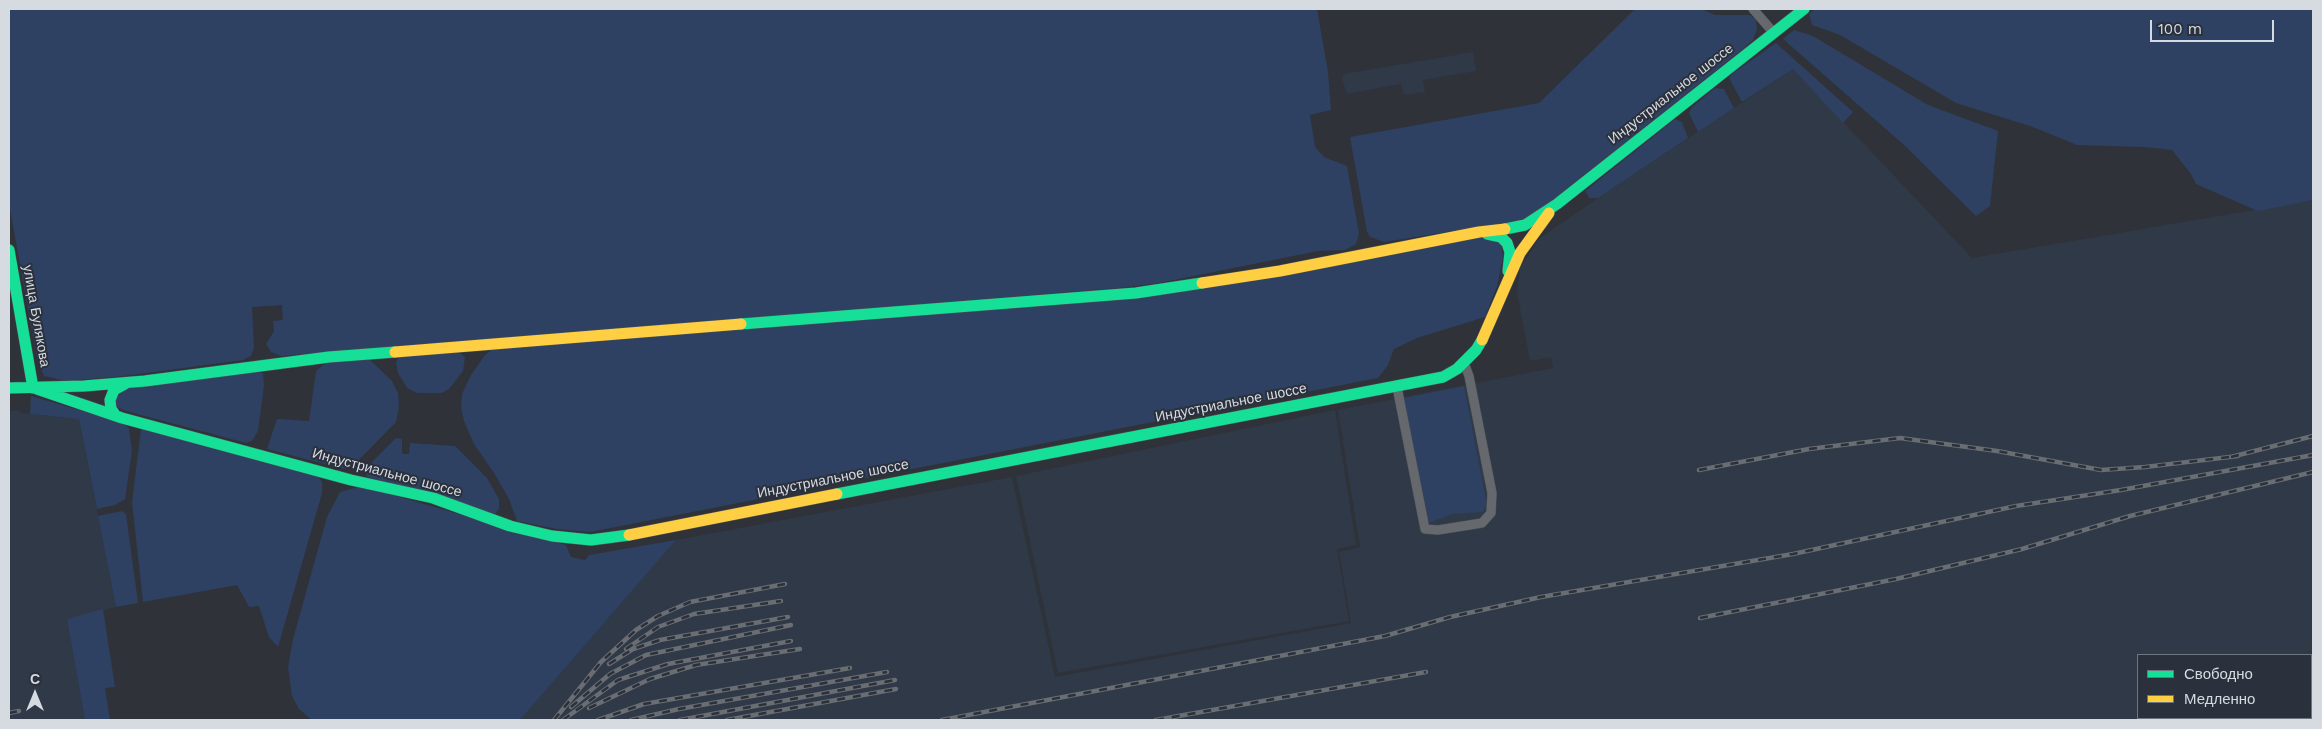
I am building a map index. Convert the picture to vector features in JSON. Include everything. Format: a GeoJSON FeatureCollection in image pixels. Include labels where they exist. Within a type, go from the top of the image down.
{"type":"FeatureCollection","features":[{"type":"Feature","properties":{"kind":"main road","name":"Индустриальное шоссе"},"geometry":{"type":"LineString","coordinates":[[9,388],[126,383],[329,357],[1136,294],[1280,270],[1479,232],[1507,230],[1525,225],[1556,204],[1804,9]]}},
{"type":"Feature","properties":{"kind":"main road","name":"Индустриальное шоссе"},"geometry":{"type":"LineString","coordinates":[[33,388],[116,416],[351,480],[433,498],[510,526],[552,536],[591,540],[611,538],[1443,377],[1464,363],[1484,337],[1520,253],[1556,204]]}},
{"type":"Feature","properties":{"kind":"main road"},"geometry":{"type":"LineString","coordinates":[[1479,232],[1501,237],[1507,243],[1510,252],[1510,263],[1504,290]]}},
{"type":"Feature","properties":{"kind":"main road","name":"улица Булякова"},"geometry":{"type":"LineString","coordinates":[[9,250],[33,388]]}},
{"type":"Feature","properties":{"kind":"main road"},"geometry":{"type":"LineString","coordinates":[[116,416],[111,409],[110,400],[114,390],[126,383]]}},
{"type":"Feature","properties":{"kind":"street"},"geometry":{"type":"LineString","coordinates":[[1752,9],[1773,32]]}},
{"type":"Feature","properties":{"kind":"street"},"geometry":{"type":"LineString","coordinates":[[1397,387],[1425,529],[1438,530],[1482,522],[1491,513],[1492,493],[1469,376],[1464,363]]}},
{"type":"Feature","properties":{"kind":"shaded area"},"geometry":{"type":"Polygon","coordinates":[[[9,9],[1317,9],[1328,72],[1331,110],[1310,115],[1315,147],[1324,157],[1347,166],[1359,234],[1356,244],[1345,250],[1318,251],[1159,283],[1119,288],[281,356],[271,352],[266,344],[274,331],[273,321],[283,320],[282,305],[252,307],[254,348],[251,356],[243,360],[124,376],[66,381],[44,376],[37,358],[9,204],[9,9]]]}},
{"type":"Feature","properties":{"kind":"shaded area"},"geometry":{"type":"Polygon","coordinates":[[[1635,9],[1701,9],[1715,15],[1750,15],[1756,20],[1757,29],[1753,40],[1743,49],[1540,210],[1524,219],[1384,242],[1370,237],[1367,232],[1350,137],[1539,103],[1635,9]]]}},
{"type":"Feature","properties":{"kind":"shaded area"},"geometry":{"type":"Polygon","coordinates":[[[1815,9],[2313,9],[2313,200],[2258,211],[2196,184],[2191,174],[2172,150],[2077,145],[2033,127],[1956,103],[1840,35],[1812,25],[1809,14],[1815,9]]]}},
{"type":"Feature","properties":{"kind":"shaded area"},"geometry":{"type":"Polygon","coordinates":[[[1794,30],[1813,36],[1928,105],[1998,131],[1990,206],[1976,216],[1904,145],[1783,39],[1794,30]]]}},
{"type":"Feature","properties":{"kind":"shaded area"},"geometry":{"type":"Polygon","coordinates":[[[1776,43],[1853,112],[1843,123],[1793,69],[1742,102],[1729,78],[1733,73],[1776,43]]]}},
{"type":"Feature","properties":{"kind":"shaded area"},"geometry":{"type":"Polygon","coordinates":[[[1473,52],[1476,71],[1423,80],[1425,92],[1404,95],[1401,84],[1347,94],[1342,79],[1344,74],[1473,52]]]}},
{"type":"Feature","properties":{"kind":"shaded area"},"geometry":{"type":"Polygon","coordinates":[[[1793,69],[1972,258],[2313,200],[2313,720],[520,720],[676,540],[1012,477],[1055,677],[1351,623],[1339,552],[1360,547],[1338,410],[1553,368],[1551,357],[1530,361],[1517,292],[1520,268],[1540,238],[1793,69]]]}},
{"type":"Feature","properties":{"kind":"shaded area"},"geometry":{"type":"Polygon","coordinates":[[[1715,88],[1724,89],[1734,108],[1698,132],[1689,113],[1692,107],[1715,88]]]}},
{"type":"Feature","properties":{"kind":"shaded area"},"geometry":{"type":"Polygon","coordinates":[[[1675,119],[1682,122],[1688,138],[1598,198],[1589,198],[1585,191],[1675,119]]]}},
{"type":"Feature","properties":{"kind":"shaded area"},"geometry":{"type":"Polygon","coordinates":[[[1480,237],[1501,244],[1503,257],[1497,286],[1485,317],[1417,338],[1394,349],[1388,365],[1378,378],[590,532],[557,529],[517,521],[509,499],[474,444],[464,421],[461,407],[462,394],[471,375],[485,355],[493,349],[1131,299],[1480,237]]]}},
{"type":"Feature","properties":{"kind":"shaded area"},"geometry":{"type":"Polygon","coordinates":[[[457,351],[465,357],[463,371],[449,389],[442,393],[417,393],[407,388],[398,373],[396,362],[400,355],[457,351]]]}},
{"type":"Feature","properties":{"kind":"shaded area"},"geometry":{"type":"Polygon","coordinates":[[[368,358],[392,381],[398,393],[399,407],[396,422],[352,467],[344,469],[267,449],[277,419],[309,421],[316,371],[323,365],[333,361],[368,358]]]}},
{"type":"Feature","properties":{"kind":"shaded area"},"geometry":{"type":"Polygon","coordinates":[[[257,369],[263,374],[264,386],[258,431],[252,441],[246,443],[126,411],[114,406],[115,396],[125,387],[257,369]]]}},
{"type":"Feature","properties":{"kind":"shaded area"},"geometry":{"type":"Polygon","coordinates":[[[1464,386],[1487,505],[1483,512],[1452,514],[1429,523],[1404,398],[1464,386]]]}},
{"type":"Feature","properties":{"kind":"shaded area"},"geometry":{"type":"Polygon","coordinates":[[[31,396],[121,422],[129,428],[132,451],[125,499],[115,505],[97,509],[79,419],[30,414],[31,396]]]}},
{"type":"Feature","properties":{"kind":"shaded area"},"geometry":{"type":"Polygon","coordinates":[[[19,410],[20,413],[79,419],[116,607],[67,619],[85,720],[9,720],[9,411],[19,410]]]}},
{"type":"Feature","properties":{"kind":"shaded area"},"geometry":{"type":"Polygon","coordinates":[[[1335,410],[1356,545],[1337,549],[1349,621],[1058,673],[1016,476],[1335,410]]]}},
{"type":"Feature","properties":{"kind":"shaded area"},"geometry":{"type":"Polygon","coordinates":[[[141,429],[317,474],[322,482],[322,493],[278,647],[269,637],[259,606],[249,607],[237,585],[143,602],[132,502],[141,429]]]}},
{"type":"Feature","properties":{"kind":"shaded area"},"geometry":{"type":"Polygon","coordinates":[[[396,438],[402,439],[402,454],[409,454],[410,443],[455,446],[487,478],[499,499],[499,509],[495,514],[367,477],[365,469],[396,438]]]}},
{"type":"Feature","properties":{"kind":"shaded area"},"geometry":{"type":"Polygon","coordinates":[[[362,486],[566,545],[571,557],[585,560],[589,555],[676,540],[520,720],[312,720],[299,709],[292,696],[288,667],[293,639],[327,517],[340,492],[362,486]]]}},
{"type":"Feature","properties":{"kind":"shaded area"},"geometry":{"type":"Polygon","coordinates":[[[122,511],[126,514],[138,603],[116,607],[98,516],[122,511]]]}},
{"type":"Feature","properties":{"kind":"shaded area"},"geometry":{"type":"Polygon","coordinates":[[[103,609],[115,687],[105,688],[110,720],[85,720],[67,619],[103,609]]]}},
{"type":"Feature","properties":{"kind":"railway"},"geometry":{"type":"LineString","coordinates":[[2231,457],[2313,436]]}},
{"type":"Feature","properties":{"kind":"railway"},"geometry":{"type":"LineString","coordinates":[[1699,470],[1809,449],[1900,438],[1997,451],[2101,470],[2238,456]]}},
{"type":"Feature","properties":{"kind":"railway"},"geometry":{"type":"LineString","coordinates":[[942,720],[1385,636],[1450,617],[1541,597],[1793,554],[2016,506],[2121,490],[2313,455]]}},
{"type":"Feature","properties":{"kind":"railway"},"geometry":{"type":"LineString","coordinates":[[1700,618],[1896,579],[2022,549],[2130,516],[2313,472]]}},
{"type":"Feature","properties":{"kind":"railway"},"geometry":{"type":"LineString","coordinates":[[554,720],[601,662],[636,630],[658,616],[690,602],[785,584]]}},
{"type":"Feature","properties":{"kind":"railway"},"geometry":{"type":"LineString","coordinates":[[626,649],[658,627],[694,614],[781,601]]}},
{"type":"Feature","properties":{"kind":"railway"},"geometry":{"type":"LineString","coordinates":[[609,664],[633,649],[660,640],[788,617]]}},
{"type":"Feature","properties":{"kind":"railway"},"geometry":{"type":"LineString","coordinates":[[571,707],[610,674],[646,655],[791,625]]}},
{"type":"Feature","properties":{"kind":"railway"},"geometry":{"type":"LineString","coordinates":[[563,720],[618,680],[668,664],[791,641]]}},
{"type":"Feature","properties":{"kind":"railway"},"geometry":{"type":"LineString","coordinates":[[589,708],[650,679],[696,665],[800,649]]}},
{"type":"Feature","properties":{"kind":"railway"},"geometry":{"type":"LineString","coordinates":[[598,720],[644,704],[850,668]]}},
{"type":"Feature","properties":{"kind":"railway"},"geometry":{"type":"LineString","coordinates":[[631,720],[679,709],[887,672]]}},
{"type":"Feature","properties":{"kind":"railway"},"geometry":{"type":"LineString","coordinates":[[1156,720],[1426,672]]}},
{"type":"Feature","properties":{"kind":"railway"},"geometry":{"type":"LineString","coordinates":[[680,720],[895,680]]}},
{"type":"Feature","properties":{"kind":"railway"},"geometry":{"type":"LineString","coordinates":[[727,720],[896,689]]}},
{"type":"Feature","properties":{"kind":"railway"},"geometry":{"type":"LineString","coordinates":[[9,713],[19,711]]}},
{"type":"Feature","properties":{"kind":"traffic: fast"},"geometry":{"type":"LineString","coordinates":[[1505,229],[1525,225],[1557,204],[1804,9]]}},
{"type":"Feature","properties":{"kind":"traffic: fast"},"geometry":{"type":"LineString","coordinates":[[1487,234],[1501,237],[1507,243],[1510,252],[1508,271]]}},
{"type":"Feature","properties":{"kind":"traffic: fast"},"geometry":{"type":"LineString","coordinates":[[9,250],[33,388]]}},
{"type":"Feature","properties":{"kind":"traffic: fast"},"geometry":{"type":"LineString","coordinates":[[741,324],[1136,293],[1202,283]]}},
{"type":"Feature","properties":{"kind":"traffic: fast"},"geometry":{"type":"LineString","coordinates":[[837,494],[1443,377],[1457,369],[1476,350],[1482,340]]}},
{"type":"Feature","properties":{"kind":"traffic: fast"},"geometry":{"type":"LineString","coordinates":[[9,388],[84,386],[145,381],[329,357],[395,352]]}},
{"type":"Feature","properties":{"kind":"traffic: fast"},"geometry":{"type":"LineString","coordinates":[[116,416],[111,409],[110,400],[114,390],[125,384]]}},
{"type":"Feature","properties":{"kind":"traffic: fast"},"geometry":{"type":"LineString","coordinates":[[37,389],[122,418],[351,480],[433,498],[510,526],[552,536],[591,540],[629,535]]}},
{"type":"Feature","properties":{"kind":"traffic: slow"},"geometry":{"type":"LineString","coordinates":[[1482,340],[1520,253],[1549,213]]}},
{"type":"Feature","properties":{"kind":"traffic: slow"},"geometry":{"type":"LineString","coordinates":[[1202,283],[1280,271],[1479,232],[1505,229]]}},
{"type":"Feature","properties":{"kind":"traffic: slow"},"geometry":{"type":"LineString","coordinates":[[395,352],[741,324]]}},
{"type":"Feature","properties":{"kind":"traffic: slow"},"geometry":{"type":"LineString","coordinates":[[629,535],[837,494]]}}]}
